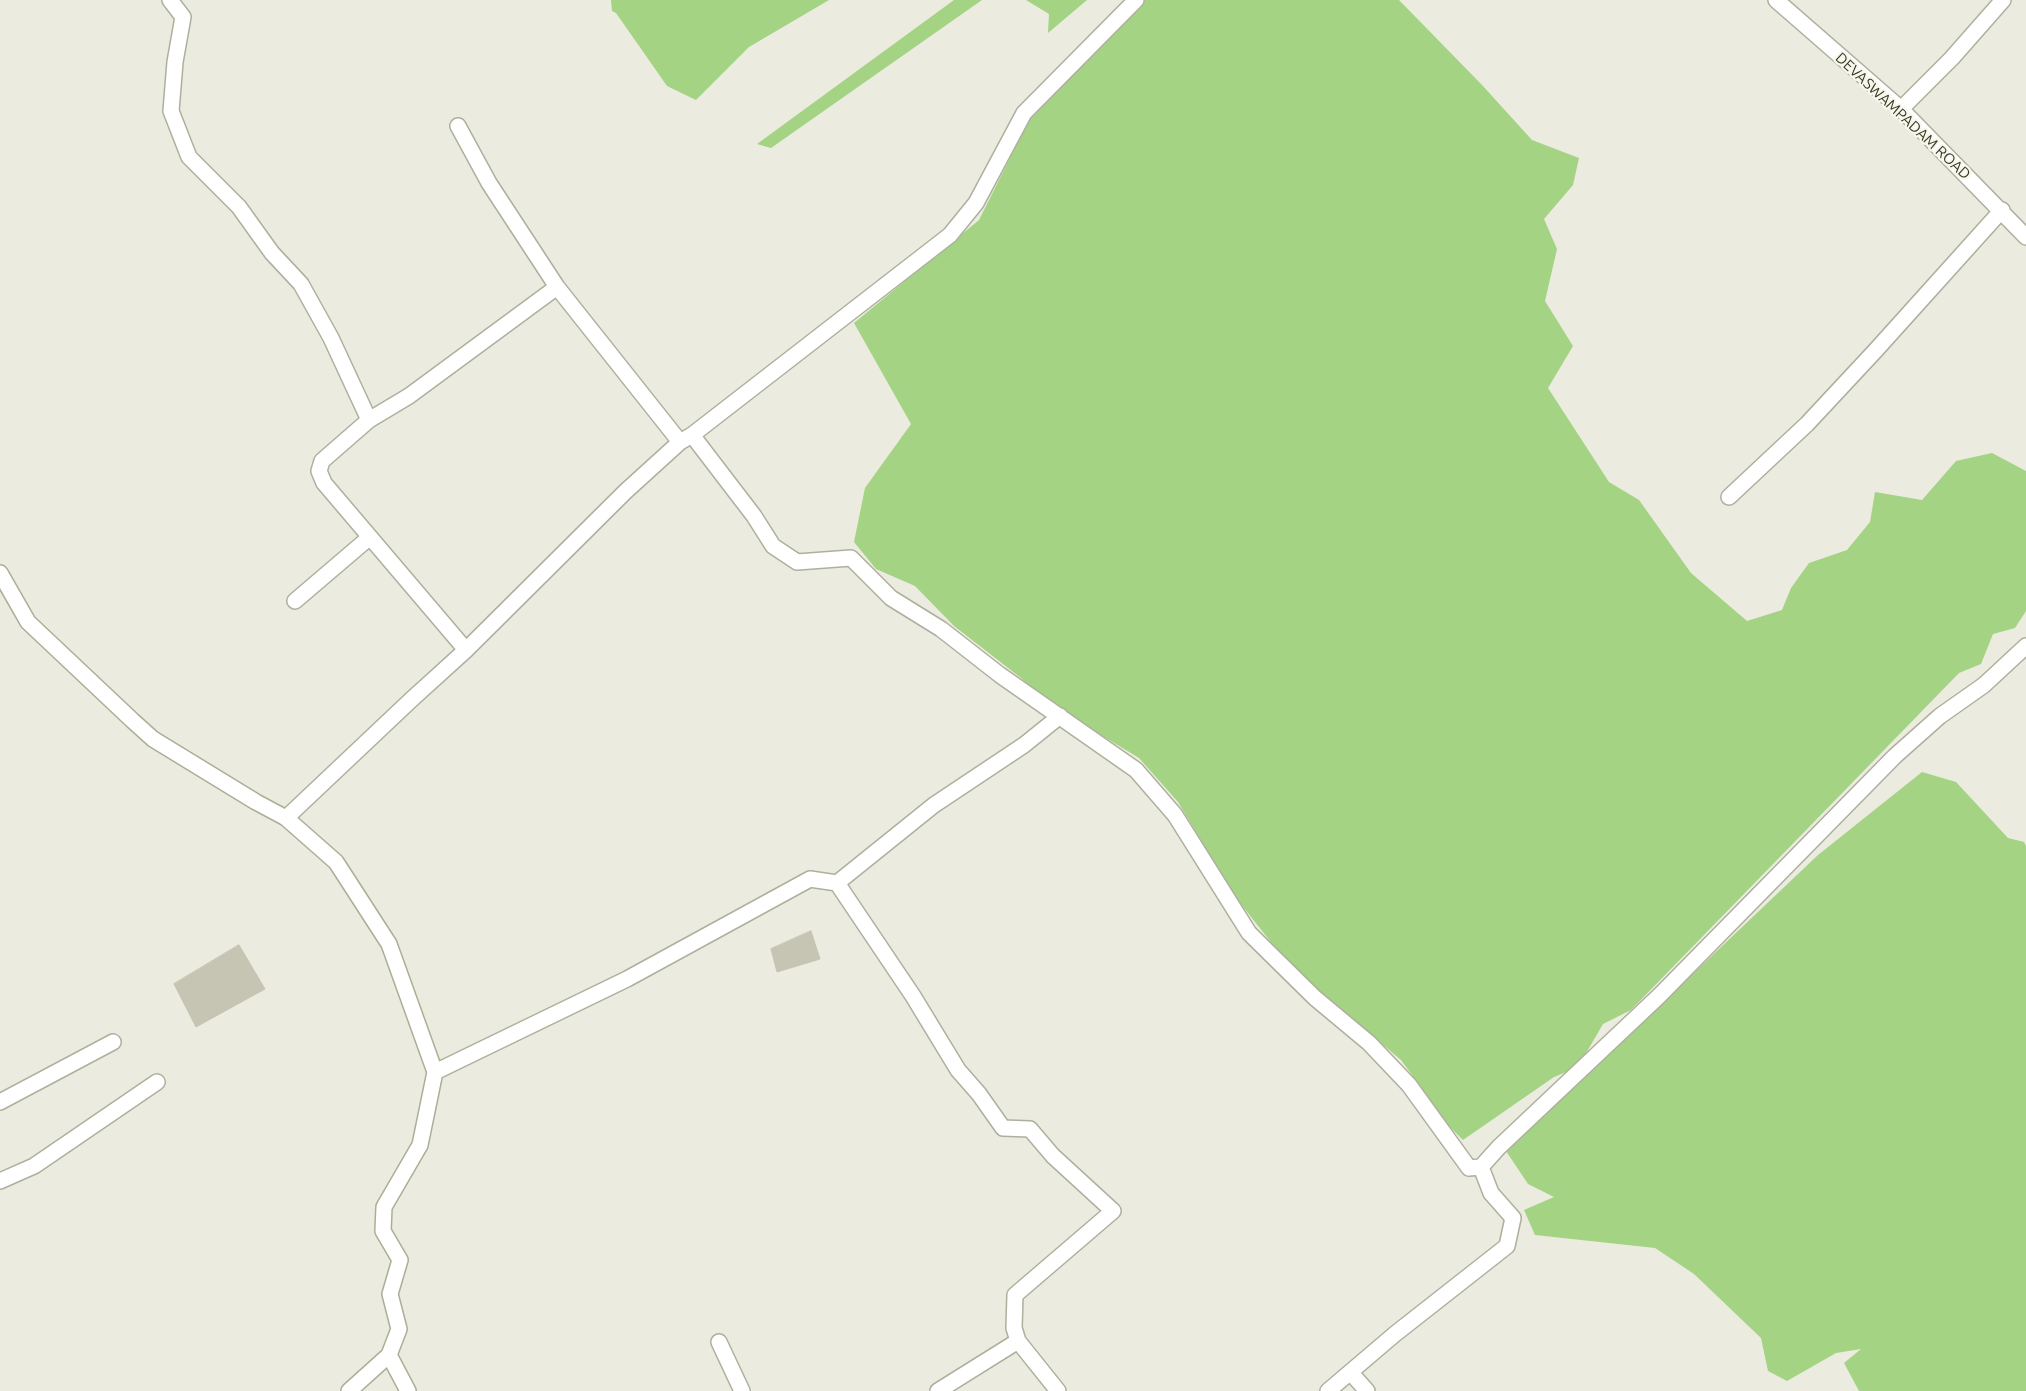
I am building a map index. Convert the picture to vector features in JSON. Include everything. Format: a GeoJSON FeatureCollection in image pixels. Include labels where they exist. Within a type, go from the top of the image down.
{"type":"FeatureCollection","features":[{"type":"Feature","properties":{"kind":"street"},"geometry":{"type":"LineString","coordinates":[[170,0],[183,16],[175,62],[171,111],[189,157],[239,207],[272,253],[301,284],[331,338],[369,420]]}},
{"type":"Feature","properties":{"kind":"street"},"geometry":{"type":"LineString","coordinates":[[286,818],[466,650],[626,491],[686,439],[950,235],[976,203],[1024,113],[1136,0]]}},
{"type":"Feature","properties":{"kind":"street","name":"DEVASWAMPADAM ROAD"},"geometry":{"type":"LineString","coordinates":[[1776,0],[1901,109],[2002,210],[2026,237]]}},
{"type":"Feature","properties":{"kind":"street"},"geometry":{"type":"LineString","coordinates":[[1901,109],[1952,58],[2003,0]]}},
{"type":"Feature","properties":{"kind":"street"},"geometry":{"type":"LineString","coordinates":[[458,126],[489,182],[557,287],[754,516],[772,546],[797,562],[851,558],[891,598],[941,629],[1000,675],[1136,770],[1175,815],[1249,933],[1315,998],[1369,1043],[1409,1085],[1468,1168],[1481,1167],[1499,1146],[1665,990],[1895,756],[1940,716],[1984,685],[2026,646]]}},
{"type":"Feature","properties":{"kind":"street"},"geometry":{"type":"LineString","coordinates":[[1729,497],[1807,424],[2002,210]]}},
{"type":"Feature","properties":{"kind":"street"},"geometry":{"type":"LineString","coordinates":[[466,650],[324,483],[319,471],[322,461],[369,420],[409,396],[557,287]]}},
{"type":"Feature","properties":{"kind":"street"},"geometry":{"type":"LineString","coordinates":[[295,601],[370,537]]}},
{"type":"Feature","properties":{"kind":"street"},"geometry":{"type":"LineString","coordinates":[[0,573],[28,622],[140,727],[154,739],[256,802],[286,818],[336,862],[389,944],[435,1072],[420,1145],[384,1206],[384,1231],[400,1260],[390,1294],[399,1328],[389,1355],[349,1391]]}},
{"type":"Feature","properties":{"kind":"street"},"geometry":{"type":"LineString","coordinates":[[435,1072],[627,979],[810,879],[837,882],[934,805],[1024,745],[1060,716]]}},
{"type":"Feature","properties":{"kind":"street"},"geometry":{"type":"LineString","coordinates":[[837,882],[913,996],[958,1070],[979,1094],[1002,1128],[1030,1129],[1053,1156],[1113,1211],[1014,1295],[1014,1328],[1018,1341],[1058,1391]]}},
{"type":"Feature","properties":{"kind":"street"},"geometry":{"type":"LineString","coordinates":[[0,1102],[113,1042]]}},
{"type":"Feature","properties":{"kind":"street"},"geometry":{"type":"LineString","coordinates":[[0,1181],[34,1166],[157,1082]]}},
{"type":"Feature","properties":{"kind":"street"},"geometry":{"type":"LineString","coordinates":[[1328,1391],[1352,1373],[1395,1334],[1507,1246],[1513,1218],[1491,1193],[1481,1167]]}},
{"type":"Feature","properties":{"kind":"street"},"geometry":{"type":"LineString","coordinates":[[938,1391],[1018,1341]]}},
{"type":"Feature","properties":{"kind":"street"},"geometry":{"type":"LineString","coordinates":[[719,1342],[742,1391]]}},
{"type":"Feature","properties":{"kind":"street"},"geometry":{"type":"LineString","coordinates":[[389,1355],[408,1391]]}},
{"type":"Feature","properties":{"kind":"street"},"geometry":{"type":"LineString","coordinates":[[1352,1373],[1367,1391]]}},
{"type":"Feature","properties":{"kind":"shaded area"},"geometry":{"type":"Polygon","coordinates":[[[611,0],[829,0],[749,47],[696,100],[667,86],[616,13],[612,11],[611,0]]]}},
{"type":"Feature","properties":{"kind":"shaded area"},"geometry":{"type":"Polygon","coordinates":[[[954,0],[982,0],[771,148],[757,144],[954,0]]]}},
{"type":"Feature","properties":{"kind":"shaded area"},"geometry":{"type":"Polygon","coordinates":[[[1026,0],[1087,0],[1048,33],[1049,14],[1026,0]]]}},
{"type":"Feature","properties":{"kind":"shaded area"},"geometry":{"type":"Polygon","coordinates":[[[1141,0],[1399,0],[1482,85],[1532,140],[1579,158],[1573,185],[1544,219],[1557,249],[1545,301],[1573,346],[1548,388],[1609,482],[1639,500],[1691,573],[1747,621],[1782,610],[1791,588],[1809,563],[1847,550],[1870,522],[1875,492],[1922,500],[1956,461],[1992,453],[2026,471],[2026,611],[2015,628],[1993,634],[1981,664],[1959,673],[1631,1010],[1603,1024],[1578,1067],[1554,1077],[1463,1140],[1438,1115],[1423,1090],[1401,1060],[1290,966],[1236,898],[1178,802],[1139,758],[1050,704],[1021,678],[954,626],[915,586],[876,569],[854,542],[865,488],[911,424],[854,323],[979,220],[1035,108],[1141,0]]]}},
{"type":"Feature","properties":{"kind":"shaded area"},"geometry":{"type":"Polygon","coordinates":[[[1922,772],[1956,782],[2008,838],[2024,842],[2026,846],[2026,1391],[1859,1391],[1844,1363],[1861,1349],[1836,1353],[1787,1381],[1768,1371],[1761,1338],[1694,1274],[1655,1248],[1535,1235],[1524,1210],[1554,1197],[1528,1184],[1506,1151],[1818,855],[1922,772]]]}},
{"type":"Feature","properties":{"kind":"building"},"geometry":{"type":"Polygon","coordinates":[[[811,931],[820,959],[777,972],[771,949],[811,931]]]}},
{"type":"Feature","properties":{"kind":"building"},"geometry":{"type":"Polygon","coordinates":[[[239,945],[265,989],[196,1027],[174,984],[239,945]]]}}]}
